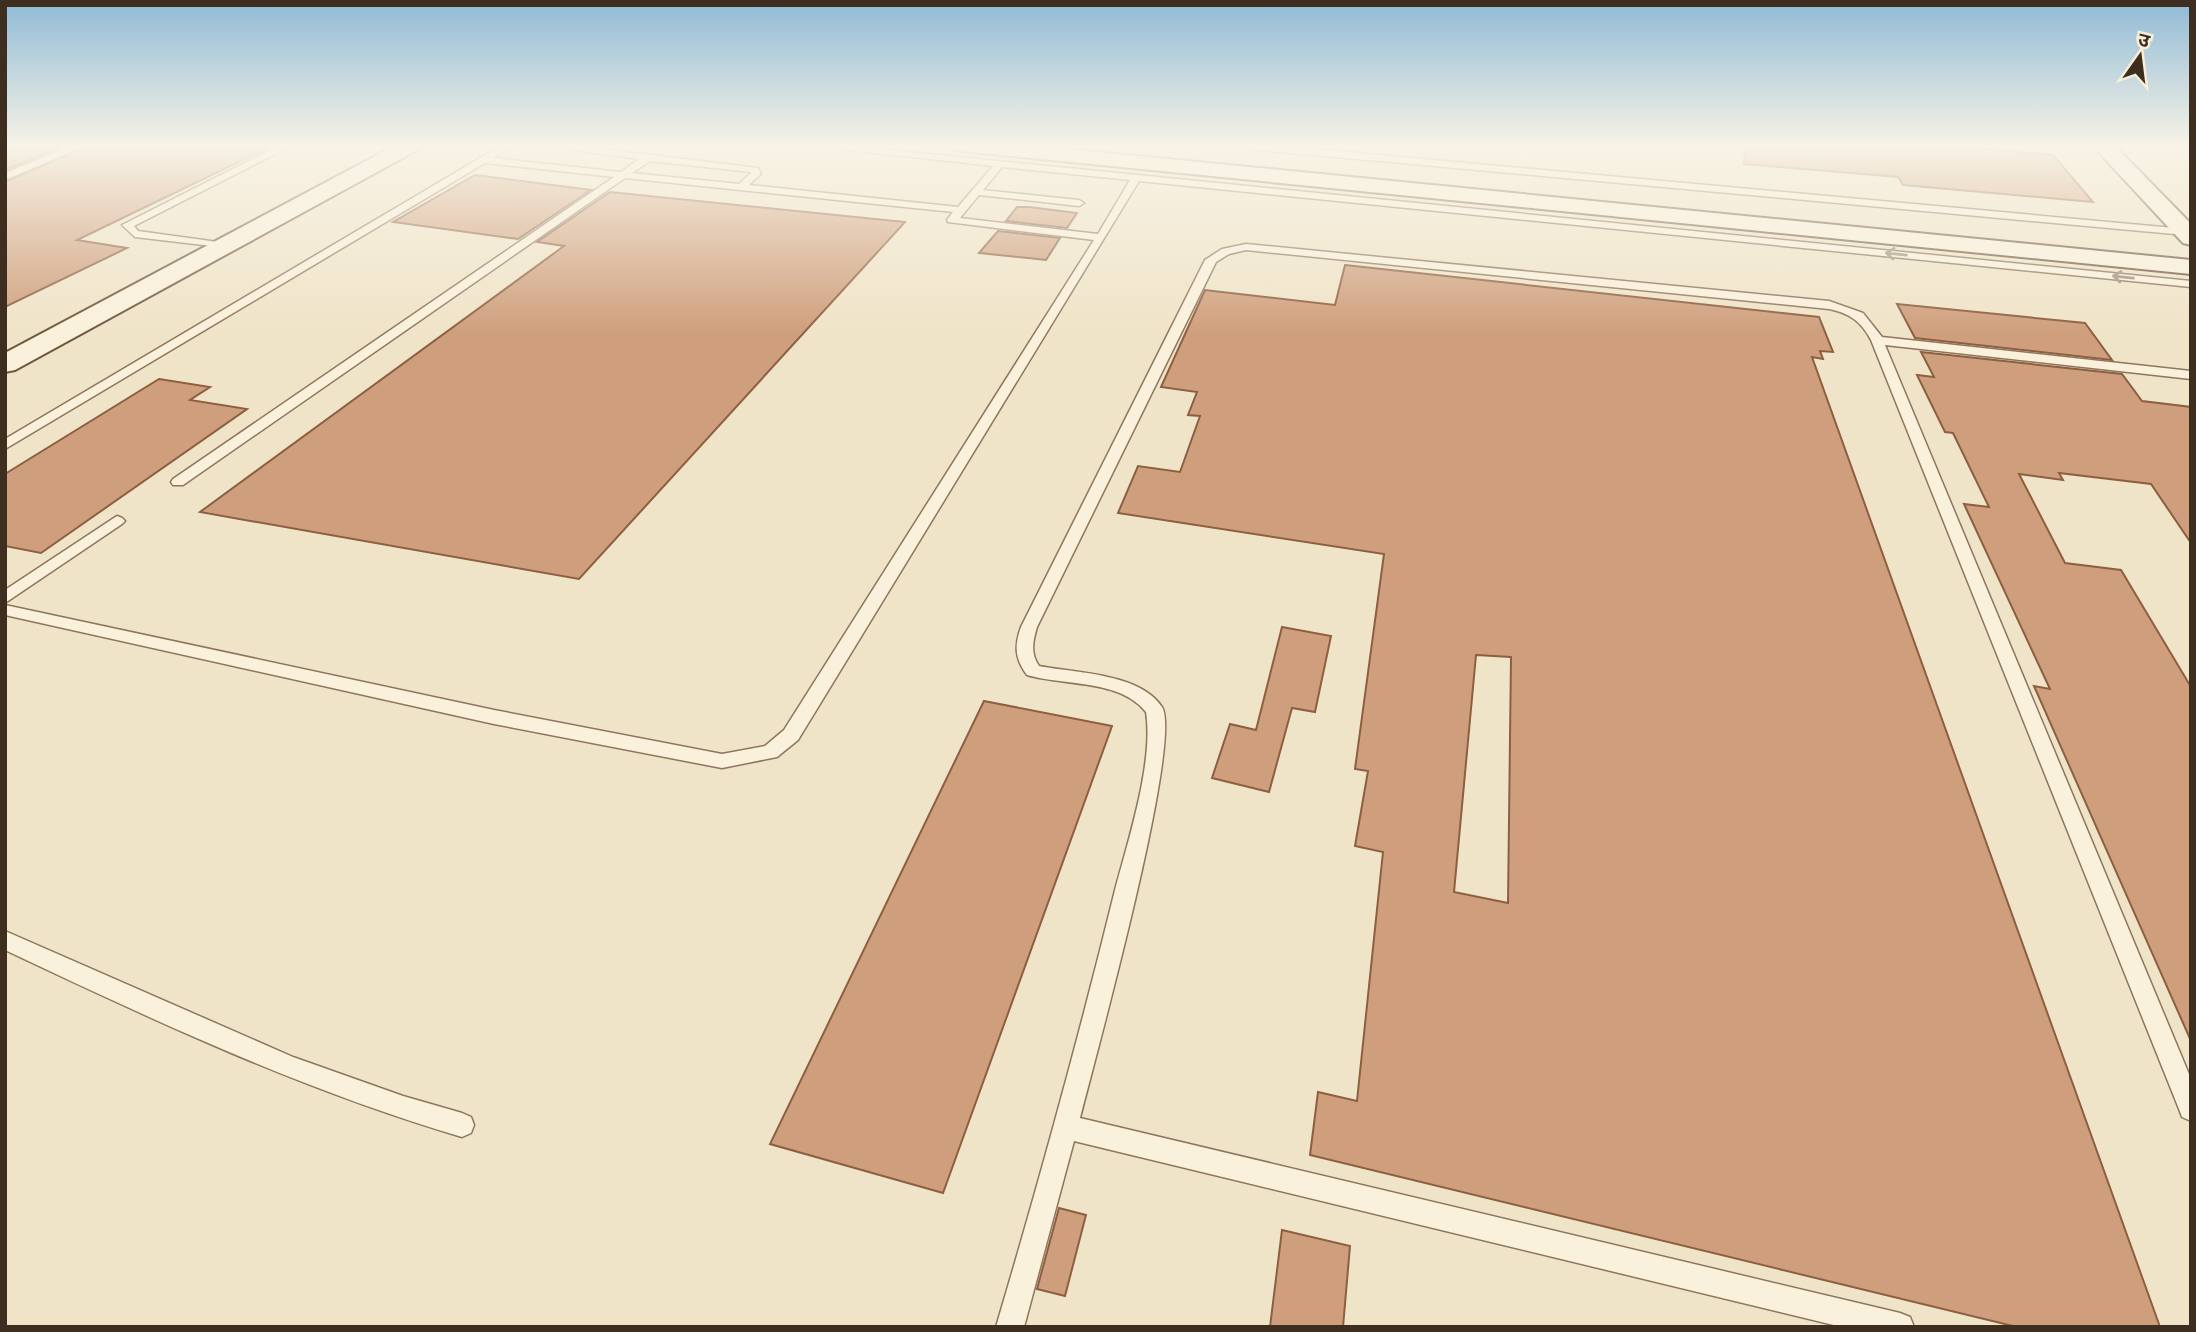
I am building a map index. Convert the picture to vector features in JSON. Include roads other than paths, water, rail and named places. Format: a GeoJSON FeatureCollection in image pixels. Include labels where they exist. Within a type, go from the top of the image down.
{"type":"FeatureCollection","features":[{"type":"Feature","properties":{"kind":"street"},"geometry":{"type":"LineString","coordinates":[[5,364],[297,207]]}},
{"type":"Feature","properties":{"kind":"street"},"geometry":{"type":"LineString","coordinates":[[1588,207],[2191,267]]}},
{"type":"Feature","properties":{"kind":"street"},"geometry":{"type":"LineString","coordinates":[[1820,207],[2189,240]]}},
{"type":"Feature","properties":{"kind":"street"},"geometry":{"type":"LineString","coordinates":[[2159,207],[2189,240]]}},
{"type":"Feature","properties":{"kind":"lane"},"geometry":{"type":"LineString","coordinates":[[163,207],[127,225],[135,234],[225,246]]}},
{"type":"Feature","properties":{"kind":"lane"},"geometry":{"type":"LineString","coordinates":[[5,445],[402,207]]}},
{"type":"Feature","properties":{"kind":"lane"},"geometry":{"type":"LineString","coordinates":[[177,482],[577,207]]}},
{"type":"Feature","properties":{"kind":"lane"},"geometry":{"type":"LineString","coordinates":[[932,207],[959,210]]}},
{"type":"Feature","properties":{"kind":"lane"},"geometry":{"type":"LineString","coordinates":[[962,207],[952,220],[1101,239]]}},
{"type":"Feature","properties":{"kind":"lane"},"geometry":{"type":"LineString","coordinates":[[5,610],[494,717],[709,759],[722,761],[769,751],[791,735],[1119,207]]}},
{"type":"Feature","properties":{"kind":"lane"},"geometry":{"type":"LineString","coordinates":[[1426,207],[2191,284]]}},
{"type":"Feature","properties":{"kind":"lane"},"geometry":{"type":"LineString","coordinates":[[1860,207],[2189,240]]}},
{"type":"Feature","properties":{"kind":"lane"},"geometry":{"type":"LineString","coordinates":[[1010,1327],[1068,1127],[1141,828],[1157,736],[1157,713],[1148,700],[1122,687],[1033,671],[1026,662],[1023,646],[1035,615],[1211,260],[1226,251],[1245,247],[1829,305],[1863,317],[1877,340],[2182,1069],[2191,1109]]}},
{"type":"Feature","properties":{"kind":"lane"},"geometry":{"type":"LineString","coordinates":[[1877,340],[2191,375]]}},
{"type":"Feature","properties":{"kind":"lane"},"geometry":{"type":"LineString","coordinates":[[5,598],[117,521]]}},
{"type":"Feature","properties":{"kind":"lane"},"geometry":{"type":"LineString","coordinates":[[5,940],[321,1080],[391,1106],[462,1125]]}},
{"type":"Feature","properties":{"kind":"lane"},"geometry":{"type":"LineString","coordinates":[[1068,1127],[1900,1327]]}}]}
